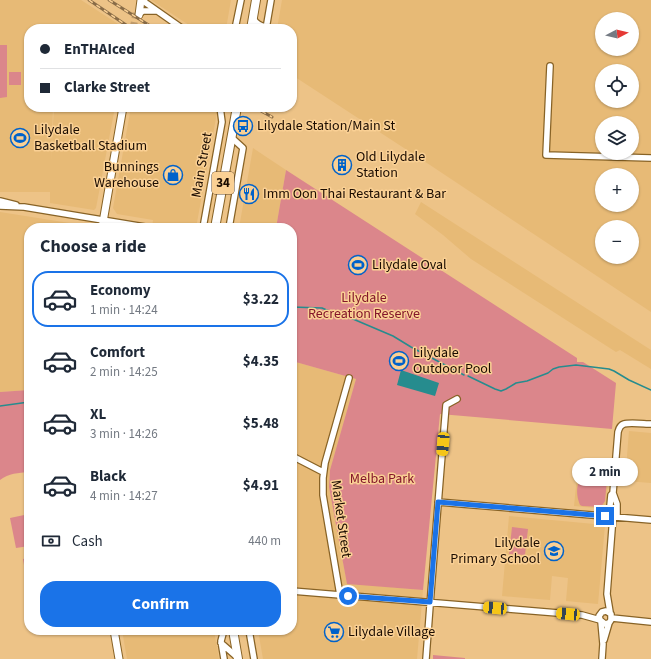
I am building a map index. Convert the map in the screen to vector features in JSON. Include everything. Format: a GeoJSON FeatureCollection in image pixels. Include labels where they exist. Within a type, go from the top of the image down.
{"type":"FeatureCollection","features":[{"type":"Feature","properties":{"kind":"highway"},"geometry":{"type":"LineString","coordinates":[[252,24],[256,0]]}},
{"type":"Feature","properties":{"kind":"highway","name":"34"},"geometry":{"type":"LineString","coordinates":[[216,223],[236,112]]}},
{"type":"Feature","properties":{"kind":"highway"},"geometry":{"type":"LineString","coordinates":[[234,635],[237,658]]}},
{"type":"Feature","properties":{"kind":"main road"},"geometry":{"type":"LineString","coordinates":[[138,14],[141,0]]}},
{"type":"Feature","properties":{"kind":"main road"},"geometry":{"type":"LineString","coordinates":[[103,223],[122,112]]}},
{"type":"Feature","properties":{"kind":"main road"},"geometry":{"type":"LineString","coordinates":[[115,635],[119,659]]}},
{"type":"Feature","properties":{"kind":"street"},"geometry":{"type":"LineString","coordinates":[[141,0],[176,24]]}},
{"type":"Feature","properties":{"kind":"street"},"geometry":{"type":"LineString","coordinates":[[236,24],[240,0]]}},
{"type":"Feature","properties":{"kind":"street"},"geometry":{"type":"LineString","coordinates":[[267,24],[271,0]]}},
{"type":"Feature","properties":{"kind":"street"},"geometry":{"type":"LineString","coordinates":[[138,14],[143,11],[156,11]]}},
{"type":"Feature","properties":{"kind":"street"},"geometry":{"type":"LineString","coordinates":[[253,18],[258,24]]}},
{"type":"Feature","properties":{"kind":"street"},"geometry":{"type":"LineString","coordinates":[[550,66],[546,155],[651,158]]}},
{"type":"Feature","properties":{"kind":"street","name":"Main Street"},"geometry":{"type":"LineString","coordinates":[[204,223],[222,122],[221,112]]}},
{"type":"Feature","properties":{"kind":"street"},"geometry":{"type":"LineString","coordinates":[[230,223],[243,148],[232,138]]}},
{"type":"Feature","properties":{"kind":"street"},"geometry":{"type":"LineString","coordinates":[[0,201],[24,207],[121,223]]}},
{"type":"Feature","properties":{"kind":"street"},"geometry":{"type":"LineString","coordinates":[[0,206],[24,207]]}},
{"type":"Feature","properties":{"kind":"street","name":"Market Street"},"geometry":{"type":"LineString","coordinates":[[340,595],[323,495],[323,472],[349,378]]}},
{"type":"Feature","properties":{"kind":"street"},"geometry":{"type":"LineString","coordinates":[[426,659],[446,405],[457,399]]}},
{"type":"Feature","properties":{"kind":"street"},"geometry":{"type":"LineString","coordinates":[[602,659],[603,644],[599,616],[602,612],[607,594],[613,516],[617,504],[613,493],[618,432],[619,428],[626,423],[651,424]]}},
{"type":"Feature","properties":{"kind":"street"},"geometry":{"type":"LineString","coordinates":[[297,459],[323,472]]}},
{"type":"Feature","properties":{"kind":"street"},"geometry":{"type":"LineString","coordinates":[[438,502],[651,520]]}},
{"type":"Feature","properties":{"kind":"street"},"geometry":{"type":"LineString","coordinates":[[297,591],[582,615],[606,611],[610,618]]}},
{"type":"Feature","properties":{"kind":"street"},"geometry":{"type":"LineString","coordinates":[[603,644],[610,618],[607,594]]}},
{"type":"Feature","properties":{"kind":"street"},"geometry":{"type":"LineString","coordinates":[[582,615],[605,624],[610,618]]}},
{"type":"Feature","properties":{"kind":"street"},"geometry":{"type":"LineString","coordinates":[[610,618],[651,622]]}},
{"type":"Feature","properties":{"kind":"street"},"geometry":{"type":"LineString","coordinates":[[219,635],[224,659]]}},
{"type":"Feature","properties":{"kind":"street"},"geometry":{"type":"LineString","coordinates":[[221,642],[222,635]]}},
{"type":"Feature","properties":{"kind":"street"},"geometry":{"type":"LineString","coordinates":[[250,635],[254,659]]}},
{"type":"Feature","properties":{"kind":"street"},"geometry":{"type":"LineString","coordinates":[[221,642],[237,658]]}},
{"type":"Feature","properties":{"kind":"shaded area"},"geometry":{"type":"Polygon","coordinates":[[[0,0],[81,0],[118,24],[24,24],[24,112],[53,112],[51,162],[54,112],[114,112],[96,208],[94,210],[50,203],[50,192],[0,192],[0,0]]]}},
{"type":"Feature","properties":{"kind":"shaded area"},"geometry":{"type":"Polygon","coordinates":[[[151,0],[231,0],[227,24],[187,24],[151,0]]]}},
{"type":"Feature","properties":{"kind":"shaded area"},"geometry":{"type":"Polygon","coordinates":[[[282,0],[651,0],[651,312],[297,78],[297,24],[278,24],[282,0]]]}},
{"type":"Feature","properties":{"kind":"shaded area"},"geometry":{"type":"Polygon","coordinates":[[[130,112],[217,112],[197,223],[153,223],[153,220],[117,214],[113,208],[130,112]]]}},
{"type":"Feature","properties":{"kind":"shaded area"},"geometry":{"type":"Polygon","coordinates":[[[253,148],[286,170],[277,223],[240,223],[253,148]]]}},
{"type":"Feature","properties":{"kind":"shaded area"},"geometry":{"type":"Polygon","coordinates":[[[421,202],[651,350],[651,369],[620,350],[616,352],[471,259],[415,214],[421,202]]]}},
{"type":"Feature","properties":{"kind":"shaded area"},"geometry":{"type":"Polygon","coordinates":[[[0,212],[69,223],[24,223],[24,390],[0,392],[0,212]]]}},
{"type":"Feature","properties":{"kind":"shaded area"},"geometry":{"type":"Polygon","coordinates":[[[297,362],[356,379],[330,470],[329,487],[347,583],[423,590],[417,659],[263,659],[259,635],[297,635],[297,362]]]}},
{"type":"Feature","properties":{"kind":"shaded area"},"geometry":{"type":"Polygon","coordinates":[[[629,431],[651,433],[651,483],[625,481],[629,431]]]}},
{"type":"Feature","properties":{"kind":"shaded area"},"geometry":{"type":"Polygon","coordinates":[[[578,466],[609,468],[606,509],[574,506],[578,466]]]}},
{"type":"Feature","properties":{"kind":"shaded area","name":"Lilydale Primary School"},"geometry":{"type":"Polygon","coordinates":[[[509,516],[605,525],[598,604],[566,601],[568,578],[552,576],[550,600],[502,596],[509,516]]]}},
{"type":"Feature","properties":{"kind":"shaded area"},"geometry":{"type":"Polygon","coordinates":[[[123,635],[215,635],[219,659],[127,659],[123,635]]]}},
{"type":"Feature","properties":{"kind":"green space"},"geometry":{"type":"Polygon","coordinates":[[[0,45],[7,45],[7,97],[0,98],[0,45]]]}},
{"type":"Feature","properties":{"kind":"green space"},"geometry":{"type":"Polygon","coordinates":[[[9,72],[21,72],[21,85],[9,85],[9,72]]]}},
{"type":"Feature","properties":{"kind":"green space","name":"Lilydale Recreation Reserve"},"geometry":{"type":"Polygon","coordinates":[[[286,170],[577,358],[577,362],[583,362],[616,383],[612,429],[440,414],[423,590],[347,584],[329,487],[330,470],[356,379],[297,362],[297,223],[277,223],[286,170]]]}},
{"type":"Feature","properties":{"kind":"green space"},"geometry":{"type":"Polygon","coordinates":[[[24,390],[24,472],[10,475],[0,480],[0,392],[24,390]]]}},
{"type":"Feature","properties":{"kind":"green space"},"geometry":{"type":"Polygon","coordinates":[[[592,470],[601,471],[607,480],[605,501],[601,507],[582,506],[578,500],[577,489],[580,479],[587,472],[592,470]]]}},
{"type":"Feature","properties":{"kind":"green space"},"geometry":{"type":"Polygon","coordinates":[[[24,515],[24,547],[16,548],[10,518],[24,515]]]}},
{"type":"Feature","properties":{"kind":"green space"},"geometry":{"type":"Polygon","coordinates":[[[512,527],[528,529],[525,555],[509,554],[512,527]]]}},
{"type":"Feature","properties":{"kind":"green space"},"geometry":{"type":"Polygon","coordinates":[[[433,655],[465,658],[465,659],[433,659],[433,655]]]}},
{"type":"Feature","properties":{"kind":"water"},"geometry":{"type":"Polygon","coordinates":[[[401,370],[439,383],[435,396],[397,385],[401,370]]]}},
{"type":"Feature","properties":{"kind":"waterway"},"geometry":{"type":"LineString","coordinates":[[297,307],[322,308],[353,319],[393,336],[464,375]]}},
{"type":"Feature","properties":{"kind":"waterway"},"geometry":{"type":"LineString","coordinates":[[468,376],[501,391],[516,383],[527,381],[548,373],[553,369],[576,365],[609,369],[651,390]]}},
{"type":"Feature","properties":{"kind":"waterway"},"geometry":{"type":"LineString","coordinates":[[0,406],[24,403]]}},
{"type":"Feature","properties":{"kind":"tunnel"},"geometry":{"type":"LineString","coordinates":[[134,24],[136,13]]}},
{"type":"Feature","properties":{"kind":"railway"},"geometry":{"type":"LineString","coordinates":[[89,0],[125,24]]}},
{"type":"Feature","properties":{"kind":"railway"},"geometry":{"type":"LineString","coordinates":[[109,0],[147,24]]}},
{"type":"Feature","properties":{"kind":"railway"},"geometry":{"type":"LineString","coordinates":[[263,112],[272,117]]}},
{"type":"Feature","properties":{"kind":"place","name":"Lilydale Station/Main St"},"geometry":{"type":"Point","coordinates":[243,126]}},
{"type":"Feature","properties":{"kind":"place","name":"Lilydale Basketball Stadium"},"geometry":{"type":"Point","coordinates":[20,138]}},
{"type":"Feature","properties":{"kind":"place","name":"Old Lilydale Station"},"geometry":{"type":"Point","coordinates":[342,165]}},
{"type":"Feature","properties":{"kind":"place","name":"Bunnings Warehouse"},"geometry":{"type":"Point","coordinates":[173,175]}},
{"type":"Feature","properties":{"kind":"place","name":"Imm Oon Thai Restaurant & Bar"},"geometry":{"type":"Point","coordinates":[249,194]}},
{"type":"Feature","properties":{"kind":"place","name":"Lilydale Oval"},"geometry":{"type":"Point","coordinates":[358,265]}},
{"type":"Feature","properties":{"kind":"place","name":"Lilydale Outdoor Pool"},"geometry":{"type":"Point","coordinates":[399,361]}},
{"type":"Feature","properties":{"kind":"place","name":"Lilydale Primary School"},"geometry":{"type":"Point","coordinates":[554,551]}},
{"type":"Feature","properties":{"kind":"place","name":"Lilydale Village"},"geometry":{"type":"Point","coordinates":[334,632]}},
{"type":"Feature","properties":{"kind":"route"},"geometry":{"type":"LineString","coordinates":[[348,596],[430,602],[438,502],[605,516]]}},
{"type":"Feature","properties":{"kind":"park label","name":"Melba Park"},"geometry":{"type":"Point","coordinates":[382,479]}}]}
